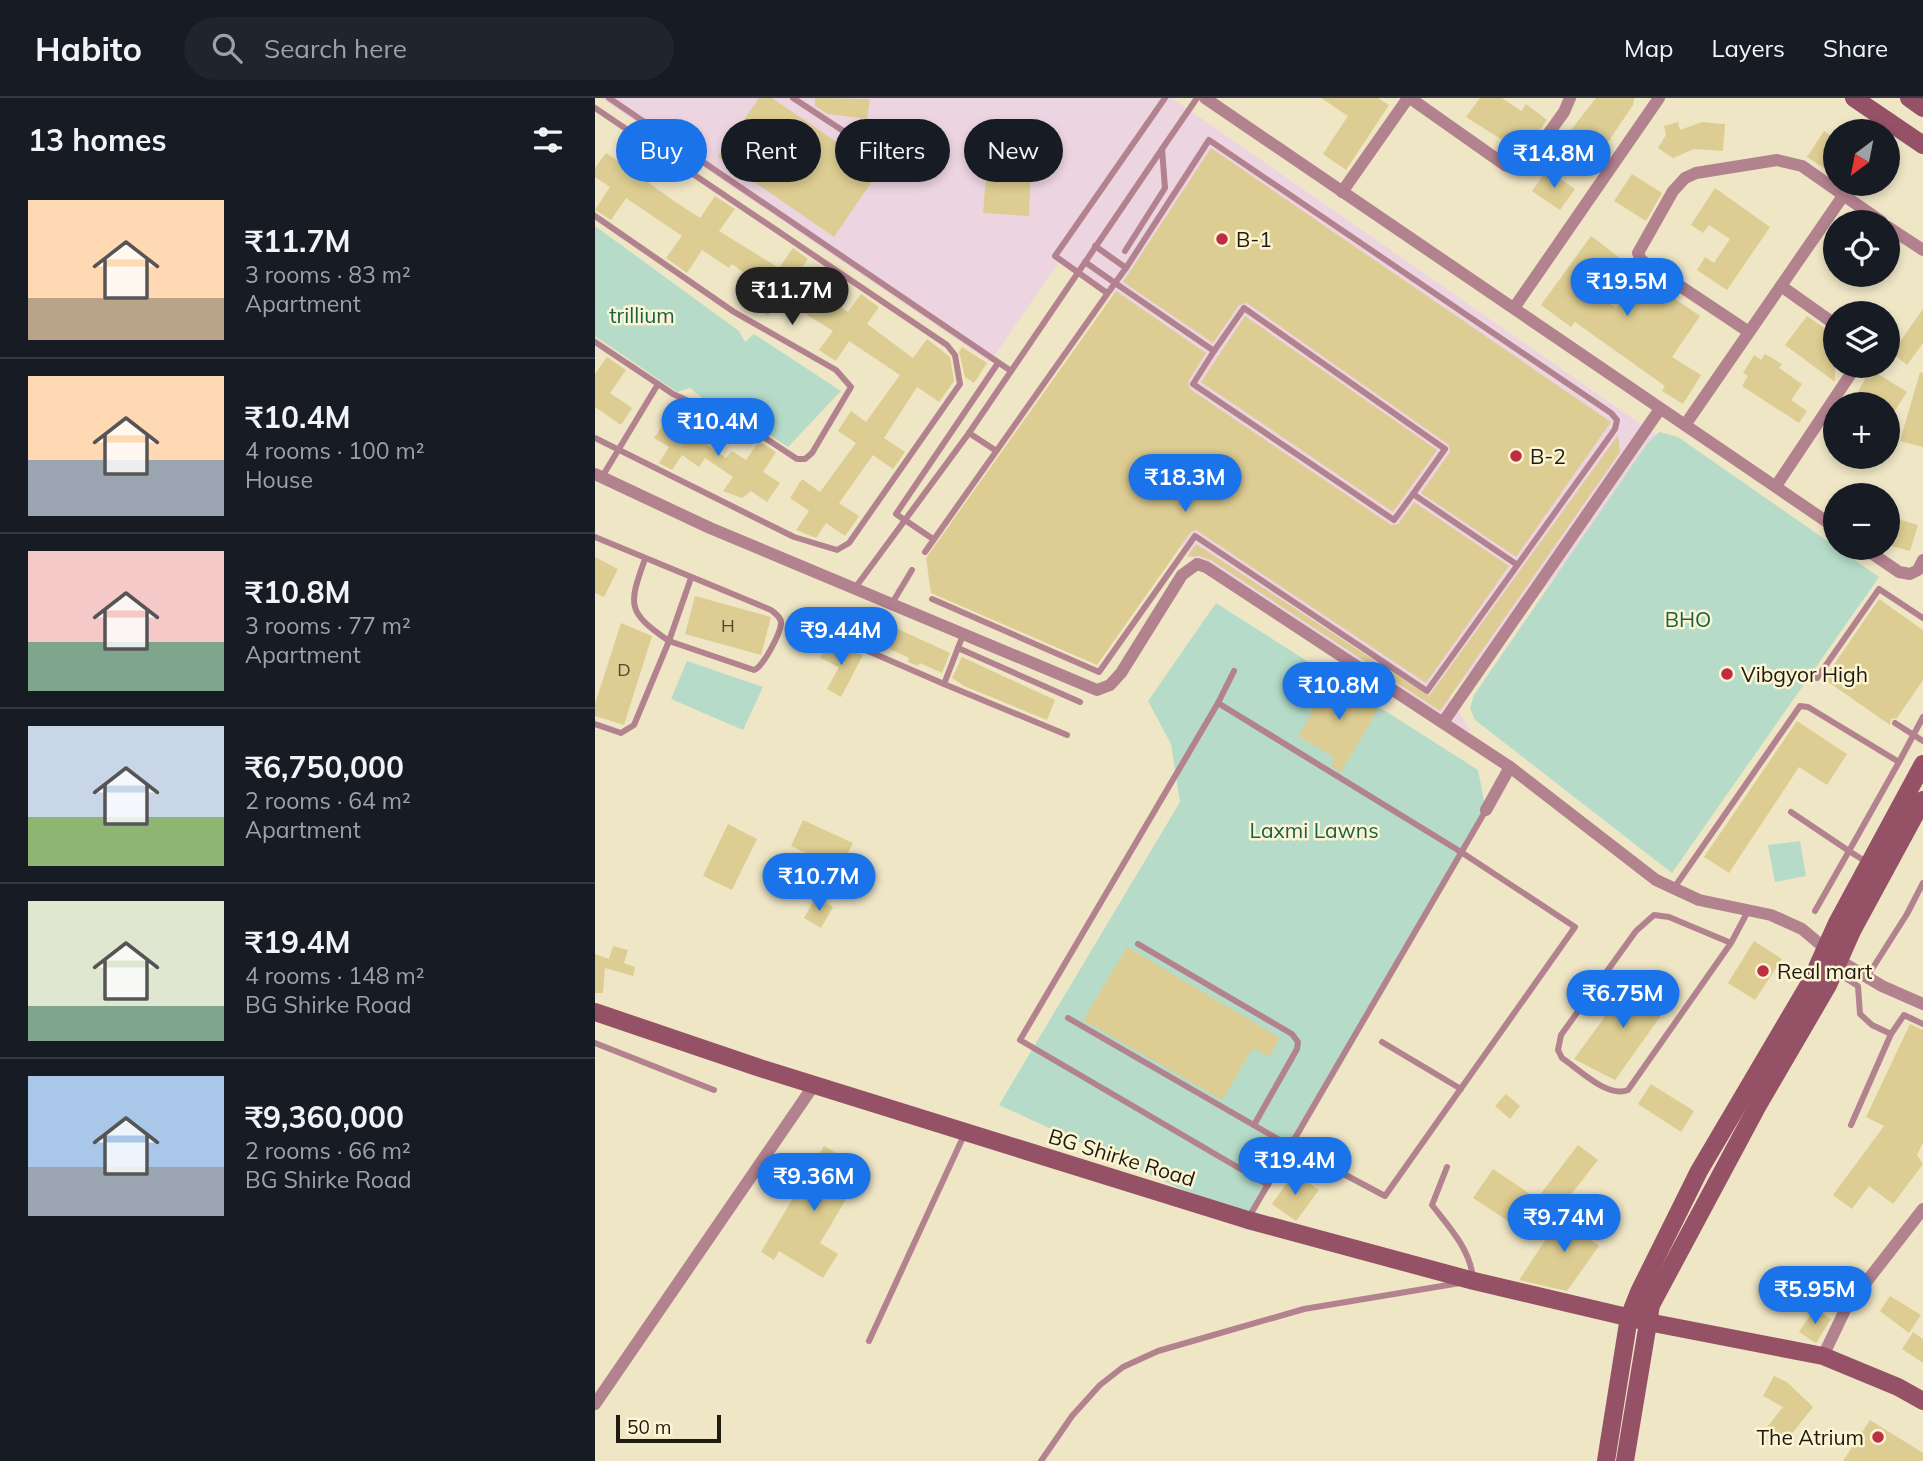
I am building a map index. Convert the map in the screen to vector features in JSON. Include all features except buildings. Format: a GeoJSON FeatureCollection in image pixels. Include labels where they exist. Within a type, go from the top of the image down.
{"type":"FeatureCollection","features":[{"type":"Feature","properties":{"kind":"street"},"geometry":{"type":"LineString","coordinates":[[1205,98],[1823,519]]}},
{"type":"Feature","properties":{"kind":"street"},"geometry":{"type":"LineString","coordinates":[[1342,191],[1409,98],[1505,165],[1516,169],[1525,166],[1564,112],[1570,98]]}},
{"type":"Feature","properties":{"kind":"street"},"geometry":{"type":"LineString","coordinates":[[1514,308],[1659,98]]}},
{"type":"Feature","properties":{"kind":"street"},"geometry":{"type":"LineString","coordinates":[[1854,98],[1923,145]]}},
{"type":"Feature","properties":{"kind":"street"},"geometry":{"type":"LineString","coordinates":[[1909,98],[1923,108]]}},
{"type":"Feature","properties":{"kind":"street"},"geometry":{"type":"LineString","coordinates":[[1749,332],[1641,260],[1638,253],[1640,245],[1673,191],[1685,177],[1696,173],[1777,160],[1802,166],[1823,181]]}},
{"type":"Feature","properties":{"kind":"street"},"geometry":{"type":"LineString","coordinates":[[1685,425],[1843,196],[1864,210]]}},
{"type":"Feature","properties":{"kind":"street"},"geometry":{"type":"LineString","coordinates":[[1900,235],[1923,250]]}},
{"type":"Feature","properties":{"kind":"street"},"geometry":{"type":"LineString","coordinates":[[1781,286],[1823,316]]}},
{"type":"Feature","properties":{"kind":"street"},"geometry":{"type":"LineString","coordinates":[[1776,486],[1848,378]]}},
{"type":"Feature","properties":{"kind":"street"},"geometry":{"type":"LineString","coordinates":[[1444,721],[1660,409]]}},
{"type":"Feature","properties":{"kind":"street"},"geometry":{"type":"LineString","coordinates":[[598,475],[710,528],[1097,690],[1110,685],[1121,673],[1182,575],[1197,564],[1444,721],[1510,767],[1656,880],[1699,900],[1771,915],[1802,929],[1834,961],[1923,1004]]}},
{"type":"Feature","properties":{"kind":"street"},"geometry":{"type":"LineString","coordinates":[[1882,560],[1899,572],[1910,574],[1917,570],[1923,560]]}},
{"type":"Feature","properties":{"kind":"street"},"geometry":{"type":"LineString","coordinates":[[1606,1461],[1629,1317],[1699,1171],[1834,961],[1837,923],[1923,764]]}},
{"type":"Feature","properties":{"kind":"street"},"geometry":{"type":"LineString","coordinates":[[1486,810],[1510,767]]}},
{"type":"Feature","properties":{"kind":"street"},"geometry":{"type":"LineString","coordinates":[[1625,1461],[1651,1305],[1923,800]]}},
{"type":"Feature","properties":{"kind":"street","name":"BG Shirke Road"},"geometry":{"type":"LineString","coordinates":[[595,1012],[814,1085],[1248,1220],[1473,1281],[1648,1322],[1823,1356],[1898,1387],[1923,1401]]}},
{"type":"Feature","properties":{"kind":"street"},"geometry":{"type":"LineString","coordinates":[[595,1404],[814,1085]]}},
{"type":"Feature","properties":{"kind":"street"},"geometry":{"type":"LineString","coordinates":[[1823,1356],[1846,1308],[1923,1209]]}},
{"type":"Feature","properties":{"kind":"lane"},"geometry":{"type":"LineString","coordinates":[[609,98],[1011,371]]}},
{"type":"Feature","properties":{"kind":"lane"},"geometry":{"type":"LineString","coordinates":[[793,98],[835,126]]}},
{"type":"Feature","properties":{"kind":"lane"},"geometry":{"type":"LineString","coordinates":[[1107,293],[1055,256],[1165,98]]}},
{"type":"Feature","properties":{"kind":"lane"},"geometry":{"type":"LineString","coordinates":[[854,589],[969,433],[1196,98]]}},
{"type":"Feature","properties":{"kind":"lane"},"geometry":{"type":"LineString","coordinates":[[595,108],[947,345],[955,355],[960,384],[849,543],[837,550],[794,537],[595,439]]}},
{"type":"Feature","properties":{"kind":"lane"},"geometry":{"type":"LineString","coordinates":[[925,552],[1115,284],[1209,140],[1611,413],[1616,420],[1615,429],[1427,691],[1195,536],[1098,672],[932,599]]}},
{"type":"Feature","properties":{"kind":"lane"},"geometry":{"type":"LineString","coordinates":[[1125,251],[1165,188],[1162,149]]}},
{"type":"Feature","properties":{"kind":"lane"},"geometry":{"type":"LineString","coordinates":[[595,216],[734,312],[836,370],[851,387],[812,453],[805,459],[797,459],[753,430],[658,384],[595,342]]}},
{"type":"Feature","properties":{"kind":"lane"},"geometry":{"type":"LineString","coordinates":[[1095,246],[1126,268]]}},
{"type":"Feature","properties":{"kind":"lane"},"geometry":{"type":"LineString","coordinates":[[1085,262],[1215,351]]}},
{"type":"Feature","properties":{"kind":"lane"},"geometry":{"type":"LineString","coordinates":[[1244,308],[1445,449],[1413,494],[1394,520],[1193,384],[1244,308]]}},
{"type":"Feature","properties":{"kind":"lane"},"geometry":{"type":"LineString","coordinates":[[933,539],[897,514],[998,363]]}},
{"type":"Feature","properties":{"kind":"lane"},"geometry":{"type":"LineString","coordinates":[[598,475],[618,450],[658,384]]}},
{"type":"Feature","properties":{"kind":"lane"},"geometry":{"type":"LineString","coordinates":[[969,433],[995,450]]}},
{"type":"Feature","properties":{"kind":"lane"},"geometry":{"type":"LineString","coordinates":[[1413,494],[1516,564]]}},
{"type":"Feature","properties":{"kind":"lane"},"geometry":{"type":"LineString","coordinates":[[595,537],[771,610],[779,617],[781,625],[763,663],[754,670],[669,641],[636,616],[632,605],[645,559]]}},
{"type":"Feature","properties":{"kind":"lane"},"geometry":{"type":"LineString","coordinates":[[891,604],[912,570]]}},
{"type":"Feature","properties":{"kind":"lane"},"geometry":{"type":"LineString","coordinates":[[595,724],[621,733],[634,725],[669,641],[691,578]]}},
{"type":"Feature","properties":{"kind":"lane"},"geometry":{"type":"LineString","coordinates":[[1817,678],[1879,589],[1923,618]]}},
{"type":"Feature","properties":{"kind":"lane"},"geometry":{"type":"LineString","coordinates":[[944,684],[963,635]]}},
{"type":"Feature","properties":{"kind":"lane"},"geometry":{"type":"LineString","coordinates":[[845,641],[1067,735]]}},
{"type":"Feature","properties":{"kind":"lane"},"geometry":{"type":"LineString","coordinates":[[958,648],[1080,702]]}},
{"type":"Feature","properties":{"kind":"lane"},"geometry":{"type":"LineString","coordinates":[[1234,671],[1218,703],[1020,1040],[1268,1185]]}},
{"type":"Feature","properties":{"kind":"lane"},"geometry":{"type":"LineString","coordinates":[[1218,703],[1461,852],[1575,927],[1385,1196],[1310,1156]]}},
{"type":"Feature","properties":{"kind":"lane"},"geometry":{"type":"LineString","coordinates":[[1674,888],[1800,706],[1808,707],[1899,762]]}},
{"type":"Feature","properties":{"kind":"lane"},"geometry":{"type":"LineString","coordinates":[[1815,911],[1923,717]]}},
{"type":"Feature","properties":{"kind":"lane"},"geometry":{"type":"LineString","coordinates":[[1895,723],[1923,741]]}},
{"type":"Feature","properties":{"kind":"lane"},"geometry":{"type":"LineString","coordinates":[[1248,1220],[1486,810]]}},
{"type":"Feature","properties":{"kind":"lane"},"geometry":{"type":"LineString","coordinates":[[1791,812],[1869,864]]}},
{"type":"Feature","properties":{"kind":"lane"},"geometry":{"type":"LineString","coordinates":[[1867,977],[1923,883]]}},
{"type":"Feature","properties":{"kind":"lane"},"geometry":{"type":"LineString","coordinates":[[1731,943],[1669,917],[1654,915],[1636,931],[1561,1035],[1558,1050],[1562,1058],[1609,1090],[1619,1093],[1628,1090],[1731,943],[1748,911]]}},
{"type":"Feature","properties":{"kind":"lane"},"geometry":{"type":"LineString","coordinates":[[1138,944],[1293,1034],[1298,1042],[1297,1049],[1254,1125]]}},
{"type":"Feature","properties":{"kind":"lane"},"geometry":{"type":"LineString","coordinates":[[1834,961],[1858,986],[1860,1014],[1872,1025],[1891,1034]]}},
{"type":"Feature","properties":{"kind":"lane"},"geometry":{"type":"LineString","coordinates":[[1851,1125],[1891,1034],[1904,1015],[1923,1024]]}},
{"type":"Feature","properties":{"kind":"lane"},"geometry":{"type":"LineString","coordinates":[[1068,1018],[1290,1146]]}},
{"type":"Feature","properties":{"kind":"lane"},"geometry":{"type":"LineString","coordinates":[[1382,1042],[1461,1089]]}},
{"type":"Feature","properties":{"kind":"lane"},"geometry":{"type":"LineString","coordinates":[[595,1043],[714,1090]]}},
{"type":"Feature","properties":{"kind":"lane"},"geometry":{"type":"LineString","coordinates":[[869,1341],[965,1132]]}},
{"type":"Feature","properties":{"kind":"lane"},"geometry":{"type":"LineString","coordinates":[[1041,1461],[1072,1416],[1100,1385],[1123,1367],[1158,1351],[1304,1309],[1473,1281],[1471,1263],[1460,1241],[1432,1205],[1447,1167]]}},
{"type":"Feature","properties":{"kind":"shaded area"},"geometry":{"type":"Polygon","coordinates":[[[601,98],[1172,98],[1665,441],[1668,451],[1449,696],[1471,731],[1466,731],[1214,578],[1176,541],[1122,300],[1061,259],[990,362],[725,182],[821,182],[821,119],[721,119],[721,179],[707,170],[707,119],[632,119],[601,98]]]}},
{"type":"Feature","properties":{"kind":"green space","name":"trillium"},"geometry":{"type":"Polygon","coordinates":[[[595,226],[739,331],[745,342],[754,334],[841,391],[788,447],[716,400],[710,404],[690,388],[677,392],[595,336],[595,226]]]}},
{"type":"Feature","properties":{"kind":"green space","name":"BHO"},"geometry":{"type":"Polygon","coordinates":[[[1659,432],[1678,437],[1823,538],[1823,560],[1855,560],[1879,577],[1672,873],[1475,720],[1470,708],[1474,695],[1647,444],[1659,432]]]}},
{"type":"Feature","properties":{"kind":"green space","name":"Laxmi Lawns"},"geometry":{"type":"Polygon","coordinates":[[[1216,603],[1478,770],[1486,810],[1248,1220],[999,1105],[1180,802],[1171,744],[1148,701],[1216,603]]]}},
{"type":"Feature","properties":{"kind":"green space"},"geometry":{"type":"Polygon","coordinates":[[[687,661],[763,687],[743,730],[671,699],[687,661]]]}},
{"type":"Feature","properties":{"kind":"green space"},"geometry":{"type":"Polygon","coordinates":[[[1800,841],[1806,876],[1775,882],[1768,845],[1800,841]]]}},
{"type":"Feature","properties":{"kind":"place","name":"B-1"},"geometry":{"type":"Point","coordinates":[1222,239]}},
{"type":"Feature","properties":{"kind":"place","name":"B-2"},"geometry":{"type":"Point","coordinates":[1516,456]}},
{"type":"Feature","properties":{"kind":"place","name":"Vibgyor High"},"geometry":{"type":"Point","coordinates":[1727,674]}},
{"type":"Feature","properties":{"kind":"place","name":"Real mart"},"geometry":{"type":"Point","coordinates":[1763,971]}},
{"type":"Feature","properties":{"kind":"place","name":"The Atrium"},"geometry":{"type":"Point","coordinates":[1878,1437]}}]}
